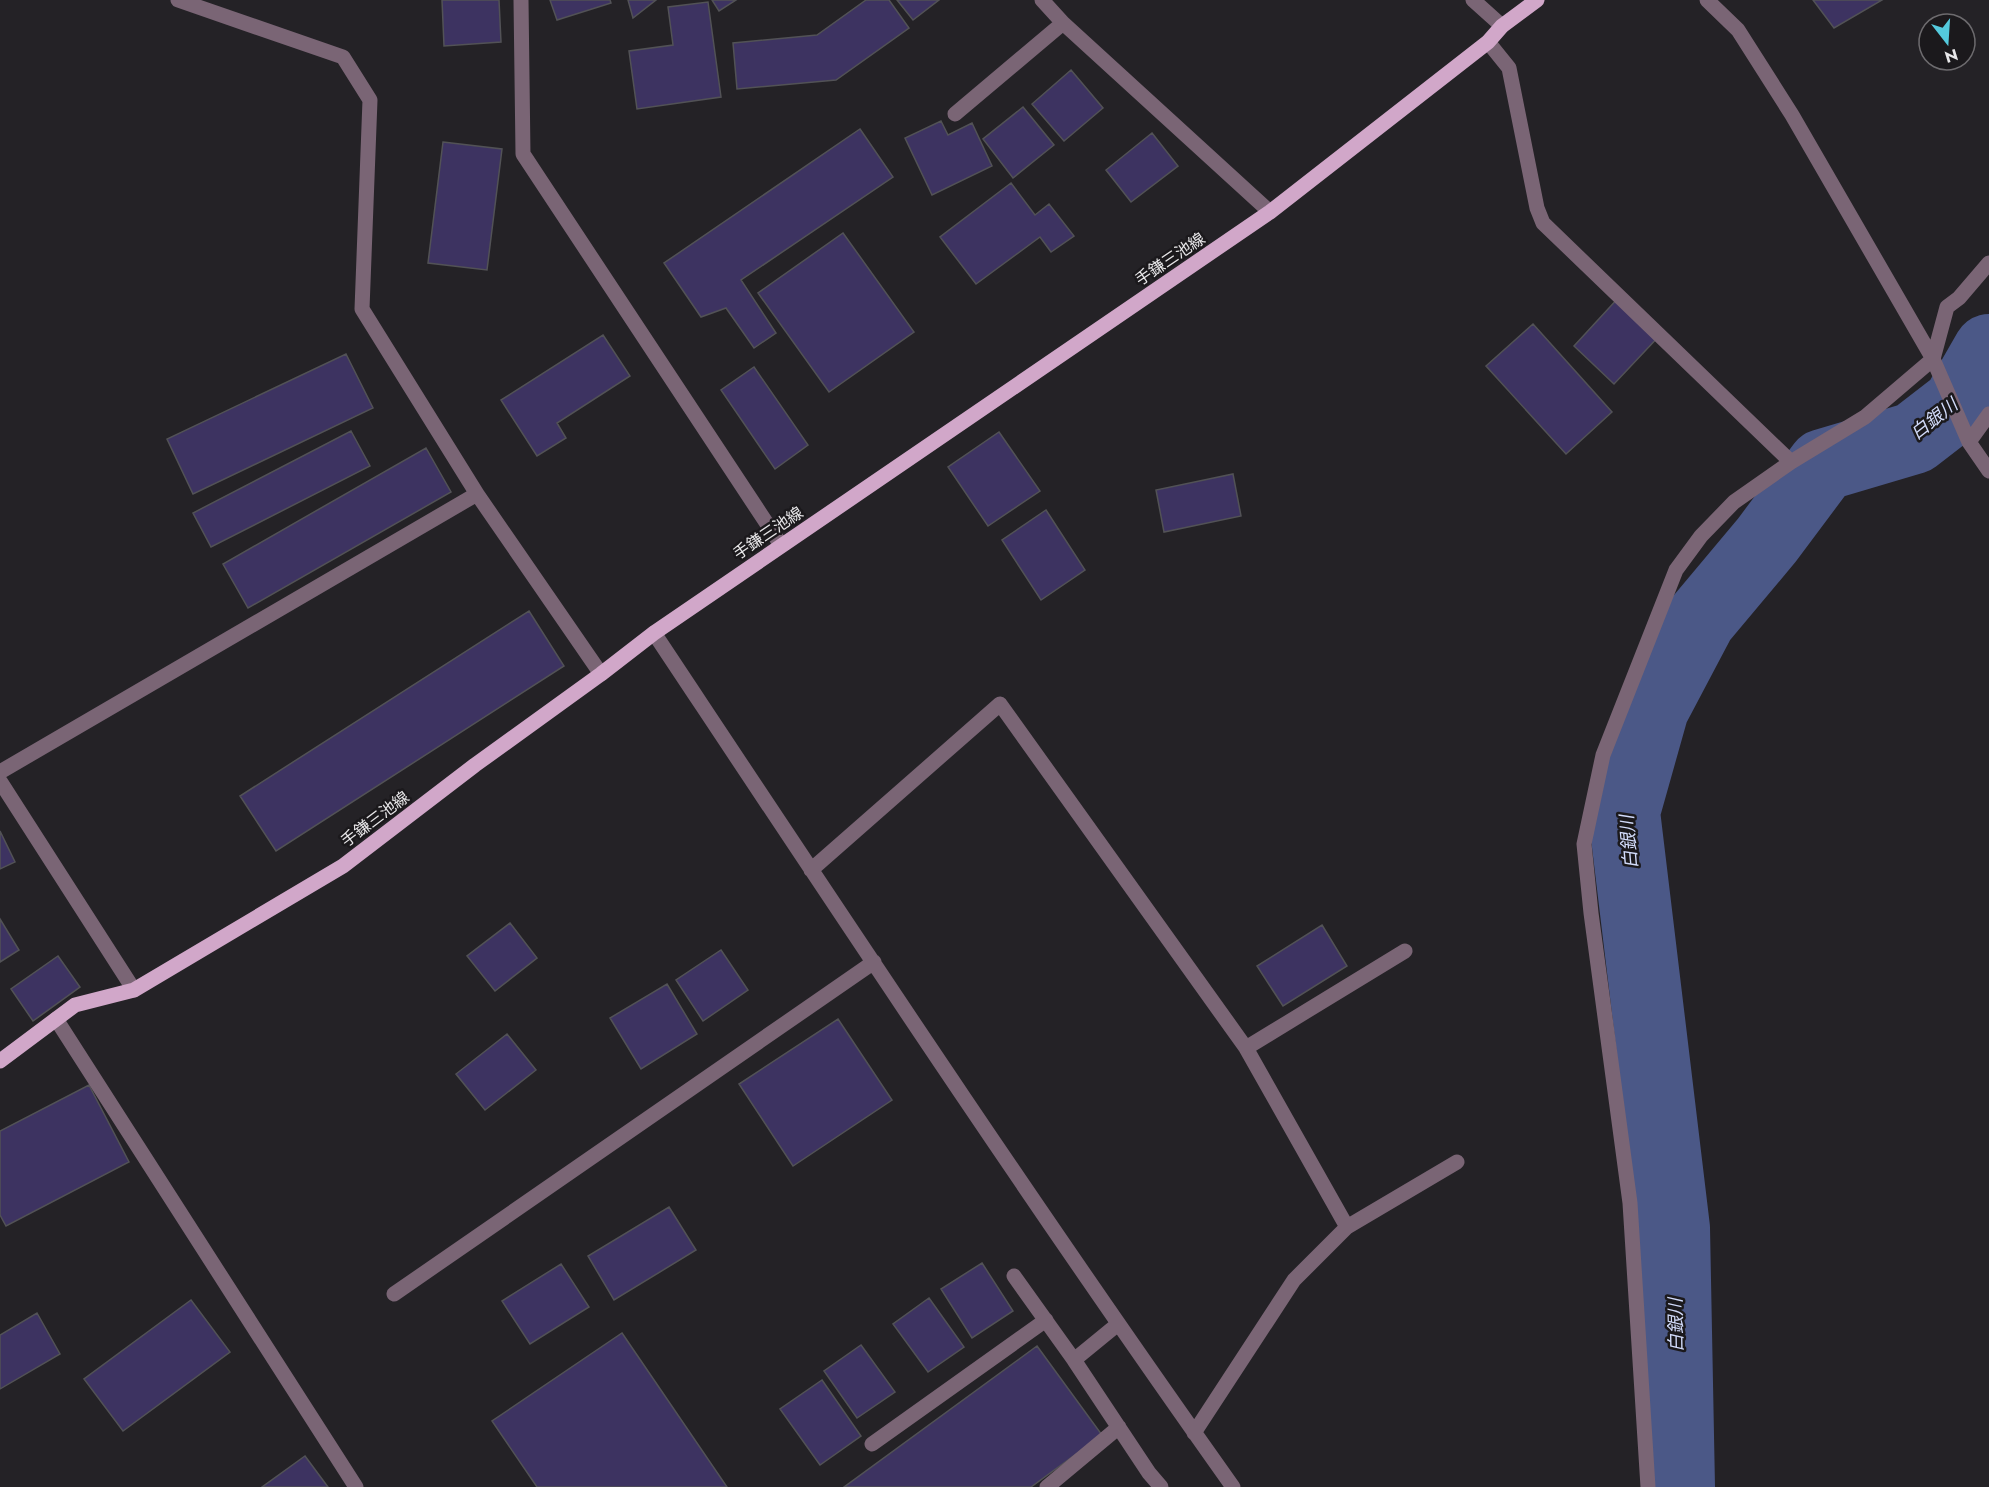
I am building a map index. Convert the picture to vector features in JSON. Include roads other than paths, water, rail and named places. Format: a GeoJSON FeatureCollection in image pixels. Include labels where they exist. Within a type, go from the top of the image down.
{"type":"FeatureCollection","features":[{"type":"Feature","properties":{"kind":"main road","name":"手鎌三池線"},"geometry":{"type":"LineString","coordinates":[[0,1060],[75,1005],[134,990],[343,866],[654,633],[1270,213],[1488,42],[1502,26],[1537,0]]}},
{"type":"Feature","properties":{"kind":"street"},"geometry":{"type":"LineString","coordinates":[[178,0],[343,57],[370,100],[362,309],[477,494],[602,674]]}},
{"type":"Feature","properties":{"kind":"street"},"geometry":{"type":"LineString","coordinates":[[521,0],[523,154],[781,545]]}},
{"type":"Feature","properties":{"kind":"street"},"geometry":{"type":"LineString","coordinates":[[1042,0],[1063,23],[1270,213]]}},
{"type":"Feature","properties":{"kind":"street"},"geometry":{"type":"LineString","coordinates":[[1473,0],[1502,26]]}},
{"type":"Feature","properties":{"kind":"street"},"geometry":{"type":"LineString","coordinates":[[1707,0],[1738,30],[1792,115],[1933,359],[1970,442],[1989,471]]}},
{"type":"Feature","properties":{"kind":"street"},"geometry":{"type":"LineString","coordinates":[[955,114],[1063,23]]}},
{"type":"Feature","properties":{"kind":"street"},"geometry":{"type":"LineString","coordinates":[[1488,42],[1509,68],[1537,208],[1543,223],[1791,462]]}},
{"type":"Feature","properties":{"kind":"street"},"geometry":{"type":"LineString","coordinates":[[1648,1487],[1630,1203],[1591,913],[1584,844],[1603,754],[1676,570],[1701,536],[1734,502],[1791,462],[1865,417],[1933,359],[1947,307],[1959,298],[1989,263]]}},
{"type":"Feature","properties":{"kind":"street"},"geometry":{"type":"LineString","coordinates":[[1970,442],[1989,414]]}},
{"type":"Feature","properties":{"kind":"street"},"geometry":{"type":"LineString","coordinates":[[0,772],[477,494]]}},
{"type":"Feature","properties":{"kind":"street"},"geometry":{"type":"LineString","coordinates":[[654,633],[1118,1324],[1233,1487]]}},
{"type":"Feature","properties":{"kind":"street"},"geometry":{"type":"LineString","coordinates":[[811,870],[1000,704],[1246,1048],[1347,1227]]}},
{"type":"Feature","properties":{"kind":"street"},"geometry":{"type":"LineString","coordinates":[[0,781],[134,990]]}},
{"type":"Feature","properties":{"kind":"street"},"geometry":{"type":"LineString","coordinates":[[1246,1048],[1405,951]]}},
{"type":"Feature","properties":{"kind":"street"},"geometry":{"type":"LineString","coordinates":[[394,1294],[874,962]]}},
{"type":"Feature","properties":{"kind":"street"},"geometry":{"type":"LineString","coordinates":[[56,1019],[356,1487]]}},
{"type":"Feature","properties":{"kind":"street"},"geometry":{"type":"LineString","coordinates":[[1194,1433],[1294,1280],[1347,1227],[1457,1162]]}},
{"type":"Feature","properties":{"kind":"street"},"geometry":{"type":"LineString","coordinates":[[1014,1276],[1074,1360],[1149,1473],[1161,1487]]}},
{"type":"Feature","properties":{"kind":"street"},"geometry":{"type":"LineString","coordinates":[[872,1444],[1046,1320]]}},
{"type":"Feature","properties":{"kind":"street"},"geometry":{"type":"LineString","coordinates":[[1074,1360],[1118,1324]]}},
{"type":"Feature","properties":{"kind":"street"},"geometry":{"type":"LineString","coordinates":[[1047,1487],[1119,1427]]}},
{"type":"Feature","properties":{"kind":"waterway","name":"白銀川"},"geometry":{"type":"LineString","coordinates":[[1679,1487],[1674,1228],[1624,812],[1653,709],[1700,620],[1767,540],[1823,465],[1914,438],[1958,404],[1989,350]]}}]}
